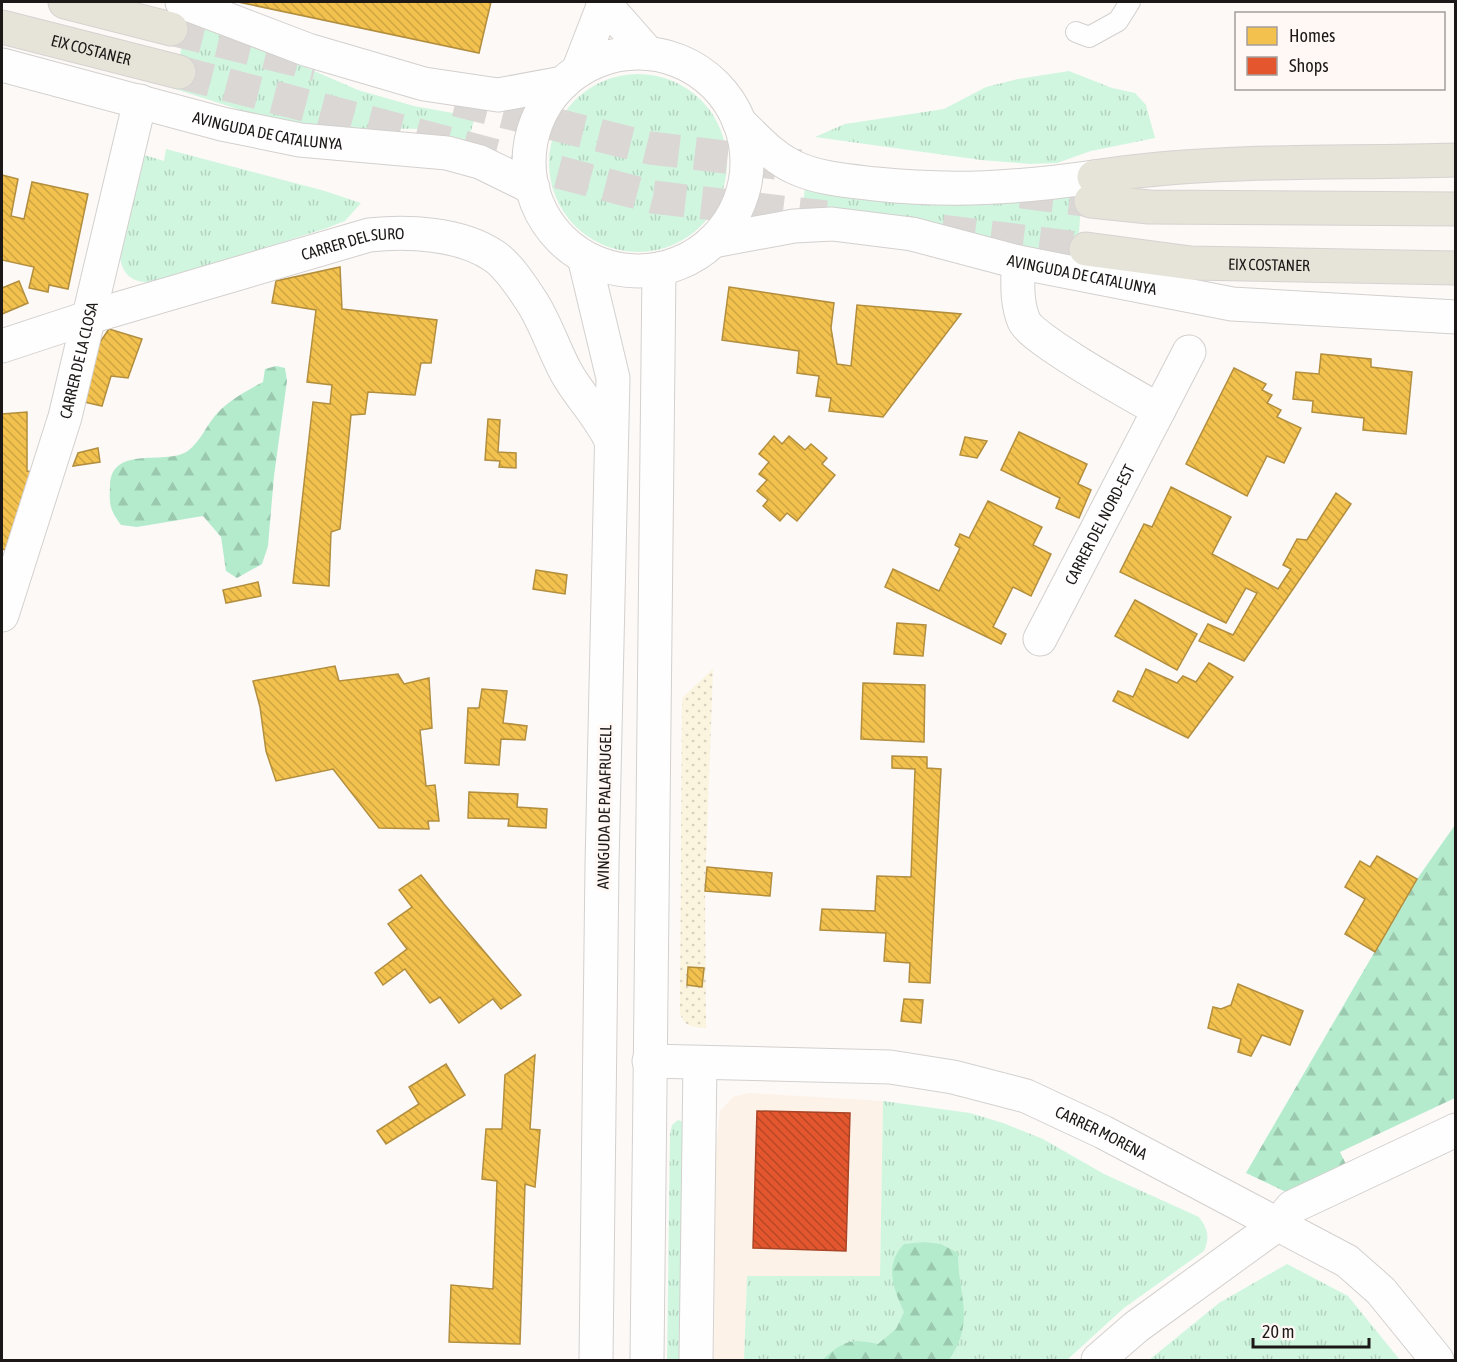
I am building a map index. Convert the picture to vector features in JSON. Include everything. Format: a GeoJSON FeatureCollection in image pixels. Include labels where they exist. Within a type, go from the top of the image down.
{"type":"FeatureCollection","features":[{"type":"Feature","properties":{"kind":"highway"},"geometry":{"type":"LineString","coordinates":[[65,2],[177,15]]}},
{"type":"Feature","properties":{"kind":"highway","name":"EIX COSTANER"},"geometry":{"type":"LineString","coordinates":[[2,27],[179,72]]}},
{"type":"Feature","properties":{"kind":"highway"},"geometry":{"type":"LineString","coordinates":[[1092,189],[1172,166],[1455,160]]}},
{"type":"Feature","properties":{"kind":"highway"},"geometry":{"type":"LineString","coordinates":[[1092,189],[1149,207],[1455,209]]}},
{"type":"Feature","properties":{"kind":"highway","name":"EIX COSTANER"},"geometry":{"type":"LineString","coordinates":[[1086,249],[1191,263],[1455,268]]}},
{"type":"Feature","properties":{"kind":"main road"},"geometry":{"type":"LineString","coordinates":[[177,15],[424,84],[498,95],[570,77],[611,56],[648,53],[671,58],[700,72],[729,100],[745,140],[746,176],[736,211],[713,241],[689,259],[659,269],[621,270],[584,257],[557,234],[546,220],[533,188],[530,165],[531,142],[537,120],[548,100],[570,77],[604,3],[648,53]]}},
{"type":"Feature","properties":{"kind":"main road","name":"AVINGUDA DE CATALUNYA"},"geometry":{"type":"LineString","coordinates":[[2,65],[222,124],[300,140],[447,153],[480,162],[533,188]]}},
{"type":"Feature","properties":{"kind":"main road","name":"CARRER DE LA CLOSA"},"geometry":{"type":"LineString","coordinates":[[2,615],[65,417],[140,101]]}},
{"type":"Feature","properties":{"kind":"main road"},"geometry":{"type":"LineString","coordinates":[[739,122],[776,157],[796,168],[859,182],[931,190],[1092,189]]}},
{"type":"Feature","properties":{"kind":"main road","name":"AVINGUDA DE CATALUNYA"},"geometry":{"type":"LineString","coordinates":[[713,241],[794,226],[832,225],[912,234],[1018,262],[1232,304],[1455,317]]}},
{"type":"Feature","properties":{"kind":"main road","name":"CARRER DEL SURO"},"geometry":{"type":"LineString","coordinates":[[2,346],[90,317],[369,235],[415,234],[461,242],[492,255],[514,278],[532,302],[574,386],[608,432],[611,441]]}},
{"type":"Feature","properties":{"kind":"main road","name":"AVINGUDA DE PALAFRUGELL"},"geometry":{"type":"LineString","coordinates":[[584,257],[613,378],[602,864],[596,1360]]}},
{"type":"Feature","properties":{"kind":"main road"},"geometry":{"type":"LineString","coordinates":[[1018,262],[1017,298],[1025,324],[1056,349],[1159,410]]}},
{"type":"Feature","properties":{"kind":"main road"},"geometry":{"type":"LineString","coordinates":[[647,1360],[659,269]]}},
{"type":"Feature","properties":{"kind":"main road","name":"CARRER DEL NORD-EST"},"geometry":{"type":"LineString","coordinates":[[1040,639],[1190,352]]}},
{"type":"Feature","properties":{"kind":"main road"},"geometry":{"type":"LineString","coordinates":[[649,1061],[700,1063],[696,1360]]}},
{"type":"Feature","properties":{"kind":"main road","name":"CARRER MORENA"},"geometry":{"type":"LineString","coordinates":[[700,1063],[890,1067],[953,1077],[1026,1096],[1103,1132],[1347,1261],[1381,1291],[1437,1360]]}},
{"type":"Feature","properties":{"kind":"main road"},"geometry":{"type":"LineString","coordinates":[[1098,1360],[1136,1327],[1278,1224],[1292,1208],[1455,1130]]}},
{"type":"Feature","properties":{"kind":"lane"},"geometry":{"type":"LineString","coordinates":[[1076,32],[1089,37],[1118,21],[1130,2]]}},
{"type":"Feature","properties":{"kind":"shaded area"},"geometry":{"type":"Polygon","coordinates":[[[749,1093],[883,1101],[880,1276],[747,1276],[744,1360],[714,1360],[716,1146],[720,1111],[733,1097],[749,1093]]]}},
{"type":"Feature","properties":{"kind":"green space"},"geometry":{"type":"Polygon","coordinates":[[[189,17],[358,90],[414,106],[475,117],[468,141],[427,129],[329,128],[278,122],[172,88],[189,17]]]}},
{"type":"Feature","properties":{"kind":"green space"},"geometry":{"type":"Polygon","coordinates":[[[1069,71],[1112,88],[1135,93],[1146,105],[1155,138],[1091,151],[1057,163],[1030,164],[981,160],[815,137],[845,124],[944,109],[986,87],[1069,71]]]}},
{"type":"Feature","properties":{"kind":"green space"},"geometry":{"type":"Polygon","coordinates":[[[638,74],[672,81],[701,100],[720,129],[727,163],[720,197],[701,226],[672,245],[638,252],[604,245],[575,226],[556,197],[549,163],[556,129],[575,100],[604,81],[638,74]]]}},
{"type":"Feature","properties":{"kind":"green space"},"geometry":{"type":"Polygon","coordinates":[[[166,149],[325,191],[361,203],[345,221],[327,228],[158,282],[138,281],[124,270],[120,257],[141,154],[164,161],[166,149]]]}},
{"type":"Feature","properties":{"kind":"green space"},"geometry":{"type":"Polygon","coordinates":[[[805,187],[1082,188],[1077,263],[802,212],[805,187]]]}},
{"type":"Feature","properties":{"kind":"green space"},"geometry":{"type":"Polygon","coordinates":[[[276,366],[285,368],[287,381],[274,476],[268,546],[262,564],[237,578],[226,571],[221,537],[203,516],[137,527],[121,525],[112,511],[110,498],[113,473],[120,465],[142,458],[180,455],[189,450],[224,406],[263,382],[265,369],[276,366]]]}},
{"type":"Feature","properties":{"kind":"green space"},"geometry":{"type":"Polygon","coordinates":[[[1455,825],[1455,1098],[1340,1152],[1346,1164],[1286,1192],[1246,1173],[1417,879],[1455,825]]]}},
{"type":"Feature","properties":{"kind":"green space"},"geometry":{"type":"Polygon","coordinates":[[[883,1101],[970,1113],[1043,1139],[1104,1174],[1199,1217],[1207,1233],[1204,1251],[1124,1308],[1067,1360],[744,1360],[747,1276],[880,1276],[883,1101]]]}},
{"type":"Feature","properties":{"kind":"green space"},"geometry":{"type":"Polygon","coordinates":[[[678,1120],[686,1123],[684,1360],[667,1360],[670,1134],[672,1125],[678,1120]]]}},
{"type":"Feature","properties":{"kind":"green space"},"geometry":{"type":"Polygon","coordinates":[[[924,1242],[941,1244],[958,1253],[964,1320],[962,1333],[949,1360],[822,1360],[842,1345],[854,1341],[878,1344],[896,1329],[904,1312],[892,1277],[894,1260],[904,1244],[924,1242]]]}},
{"type":"Feature","properties":{"kind":"green space"},"geometry":{"type":"Polygon","coordinates":[[[1287,1264],[1348,1296],[1400,1360],[1149,1360],[1219,1303],[1287,1264]]]}},
{"type":"Feature","properties":{"kind":"sand"},"geometry":{"type":"Polygon","coordinates":[[[713,669],[705,891],[706,1028],[687,1024],[680,1013],[682,698],[713,669]],[[688,967],[687,985],[702,986],[703,968],[688,967]]]}},
{"type":"Feature","properties":{"kind":"building: Homes"},"geometry":{"type":"Polygon","coordinates":[[[238,2],[491,2],[479,53],[238,2]]]}},
{"type":"Feature","properties":{"kind":"building: Homes"},"geometry":{"type":"Polygon","coordinates":[[[2,175],[18,179],[11,216],[24,219],[32,182],[88,194],[68,289],[49,285],[48,292],[29,288],[34,267],[2,260],[2,175]]]}},
{"type":"Feature","properties":{"kind":"building: Homes"},"geometry":{"type":"Polygon","coordinates":[[[340,267],[342,309],[437,320],[431,363],[421,363],[415,395],[368,392],[365,414],[351,415],[340,529],[331,532],[329,586],[293,583],[313,402],[330,404],[332,385],[307,382],[316,310],[272,303],[276,281],[340,267]]]}},
{"type":"Feature","properties":{"kind":"building: Homes"},"geometry":{"type":"Polygon","coordinates":[[[19,281],[28,303],[2,314],[2,288],[19,281]]]}},
{"type":"Feature","properties":{"kind":"building: Homes"},"geometry":{"type":"Polygon","coordinates":[[[729,287],[834,303],[831,328],[837,364],[851,366],[857,305],[961,314],[883,417],[829,411],[831,398],[816,396],[819,376],[797,373],[799,351],[722,340],[729,287]]]}},
{"type":"Feature","properties":{"kind":"building: Homes"},"geometry":{"type":"Polygon","coordinates":[[[109,329],[142,339],[128,378],[111,376],[102,406],[84,402],[94,351],[109,329]]]}},
{"type":"Feature","properties":{"kind":"building: Homes"},"geometry":{"type":"Polygon","coordinates":[[[1321,354],[1371,359],[1371,367],[1412,372],[1406,434],[1363,430],[1364,418],[1312,412],[1313,401],[1293,399],[1296,372],[1319,374],[1321,354]]]}},
{"type":"Feature","properties":{"kind":"building: Homes"},"geometry":{"type":"Polygon","coordinates":[[[1234,368],[1266,384],[1262,390],[1272,395],[1267,403],[1281,410],[1277,417],[1301,428],[1284,463],[1267,456],[1247,496],[1186,464],[1234,368]]]}},
{"type":"Feature","properties":{"kind":"building: Homes"},"geometry":{"type":"Polygon","coordinates":[[[27,412],[27,471],[33,472],[12,552],[2,549],[2,414],[27,412]]]}},
{"type":"Feature","properties":{"kind":"building: Homes"},"geometry":{"type":"Polygon","coordinates":[[[488,419],[500,420],[498,452],[516,453],[516,468],[499,467],[500,461],[485,460],[488,419]]]}},
{"type":"Feature","properties":{"kind":"building: Homes"},"geometry":{"type":"Polygon","coordinates":[[[1019,432],[1087,464],[1078,484],[1091,490],[1079,518],[1056,508],[1060,498],[1001,470],[1019,432]]]}},
{"type":"Feature","properties":{"kind":"building: Homes"},"geometry":{"type":"Polygon","coordinates":[[[774,436],[782,444],[789,436],[805,450],[811,444],[827,458],[822,464],[835,475],[797,521],[787,513],[780,521],[763,506],[768,500],[757,491],[767,480],[759,474],[769,462],[759,454],[774,436]]]}},
{"type":"Feature","properties":{"kind":"building: Homes"},"geometry":{"type":"Polygon","coordinates":[[[965,437],[987,441],[977,458],[960,455],[965,437]]]}},
{"type":"Feature","properties":{"kind":"building: Homes"},"geometry":{"type":"Polygon","coordinates":[[[98,448],[100,462],[73,466],[78,453],[98,448]]]}},
{"type":"Feature","properties":{"kind":"building: Homes"},"geometry":{"type":"Polygon","coordinates":[[[1171,487],[1231,517],[1212,554],[1278,589],[1291,569],[1283,565],[1297,539],[1307,540],[1336,493],[1351,504],[1244,661],[1199,641],[1208,624],[1233,635],[1257,593],[1246,588],[1226,623],[1120,572],[1144,524],[1152,527],[1171,487]]]}},
{"type":"Feature","properties":{"kind":"building: Homes"},"geometry":{"type":"Polygon","coordinates":[[[988,501],[1042,527],[1033,545],[1051,554],[1031,596],[1013,587],[993,627],[1006,634],[1001,644],[885,587],[893,569],[939,591],[960,548],[955,545],[960,534],[969,538],[988,501]]]}},
{"type":"Feature","properties":{"kind":"building: Homes"},"geometry":{"type":"Polygon","coordinates":[[[536,570],[567,575],[565,594],[533,589],[536,570]]]}},
{"type":"Feature","properties":{"kind":"building: Homes"},"geometry":{"type":"Polygon","coordinates":[[[258,582],[261,596],[226,603],[223,590],[258,582]]]}},
{"type":"Feature","properties":{"kind":"building: Homes"},"geometry":{"type":"Polygon","coordinates":[[[1135,600],[1197,634],[1177,670],[1115,636],[1135,600]]]}},
{"type":"Feature","properties":{"kind":"building: Homes"},"geometry":{"type":"Polygon","coordinates":[[[897,623],[926,625],[923,656],[894,654],[897,623]]]}},
{"type":"Feature","properties":{"kind":"building: Homes"},"geometry":{"type":"Polygon","coordinates":[[[1209,663],[1233,677],[1188,738],[1113,701],[1118,691],[1133,697],[1146,669],[1177,683],[1183,676],[1196,682],[1209,663]]]}},
{"type":"Feature","properties":{"kind":"building: Homes"},"geometry":{"type":"Polygon","coordinates":[[[335,666],[339,681],[398,674],[404,684],[429,678],[432,728],[420,730],[426,786],[435,785],[439,821],[428,821],[429,829],[379,828],[333,769],[276,781],[266,751],[260,707],[253,681],[335,666]]]}},
{"type":"Feature","properties":{"kind":"building: Homes"},"geometry":{"type":"Polygon","coordinates":[[[863,683],[925,685],[924,742],[861,739],[863,683]]]}},
{"type":"Feature","properties":{"kind":"building: Homes"},"geometry":{"type":"Polygon","coordinates":[[[482,689],[507,691],[503,723],[527,726],[525,740],[501,739],[499,765],[465,763],[468,708],[479,708],[482,689]]]}},
{"type":"Feature","properties":{"kind":"building: Homes"},"geometry":{"type":"Polygon","coordinates":[[[892,756],[927,757],[927,768],[941,769],[930,983],[909,982],[910,963],[884,961],[886,933],[820,930],[822,909],[875,911],[877,876],[911,877],[915,769],[892,768],[892,756]]]}},
{"type":"Feature","properties":{"kind":"building: Homes"},"geometry":{"type":"Polygon","coordinates":[[[469,792],[518,794],[517,807],[547,809],[546,828],[508,826],[509,819],[468,818],[469,792]]]}},
{"type":"Feature","properties":{"kind":"building: Homes"},"geometry":{"type":"Polygon","coordinates":[[[1377,856],[1417,879],[1375,952],[1345,934],[1365,899],[1345,887],[1360,861],[1370,867],[1377,856]]]}},
{"type":"Feature","properties":{"kind":"building: Homes"},"geometry":{"type":"Polygon","coordinates":[[[707,867],[772,873],[770,896],[705,891],[707,867]]]}},
{"type":"Feature","properties":{"kind":"building: Homes"},"geometry":{"type":"Polygon","coordinates":[[[421,875],[521,995],[501,1009],[493,999],[459,1023],[440,997],[430,1003],[405,969],[383,985],[375,973],[407,949],[388,924],[412,907],[399,890],[421,875]]]}},
{"type":"Feature","properties":{"kind":"building: Homes"},"geometry":{"type":"Polygon","coordinates":[[[688,967],[704,968],[702,987],[687,985],[688,967]]]}},
{"type":"Feature","properties":{"kind":"building: Homes"},"geometry":{"type":"Polygon","coordinates":[[[1238,984],[1303,1011],[1290,1045],[1262,1035],[1251,1056],[1238,1052],[1241,1039],[1208,1028],[1213,1007],[1221,1009],[1231,1005],[1238,984]]]}},
{"type":"Feature","properties":{"kind":"building: Homes"},"geometry":{"type":"Polygon","coordinates":[[[904,999],[923,1000],[921,1023],[901,1021],[904,999]]]}},
{"type":"Feature","properties":{"kind":"building: Homes"},"geometry":{"type":"Polygon","coordinates":[[[535,1055],[530,1129],[540,1130],[535,1187],[525,1184],[520,1344],[449,1342],[451,1285],[493,1289],[497,1181],[482,1179],[486,1129],[502,1129],[505,1075],[535,1055]]]}},
{"type":"Feature","properties":{"kind":"building: Homes"},"geometry":{"type":"Polygon","coordinates":[[[446,1064],[465,1095],[386,1144],[377,1131],[419,1104],[409,1087],[446,1064]]]}},
{"type":"Feature","properties":{"kind":"building: Shops"},"geometry":{"type":"Polygon","coordinates":[[[757,1111],[850,1113],[846,1251],[753,1248],[757,1111]]]}},
{"type":"Feature","properties":{"kind":"tunnel"},"geometry":{"type":"LineString","coordinates":[[171,29],[316,65]]}},
{"type":"Feature","properties":{"kind":"tunnel"},"geometry":{"type":"LineString","coordinates":[[179,72],[653,197],[826,217]]}},
{"type":"Feature","properties":{"kind":"tunnel"},"geometry":{"type":"LineString","coordinates":[[456,100],[650,148],[800,166]]}},
{"type":"Feature","properties":{"kind":"tunnel"},"geometry":{"type":"LineString","coordinates":[[1021,192],[1091,201]]}},
{"type":"Feature","properties":{"kind":"tunnel"},"geometry":{"type":"LineString","coordinates":[[942,231],[1086,249]]}}]}
